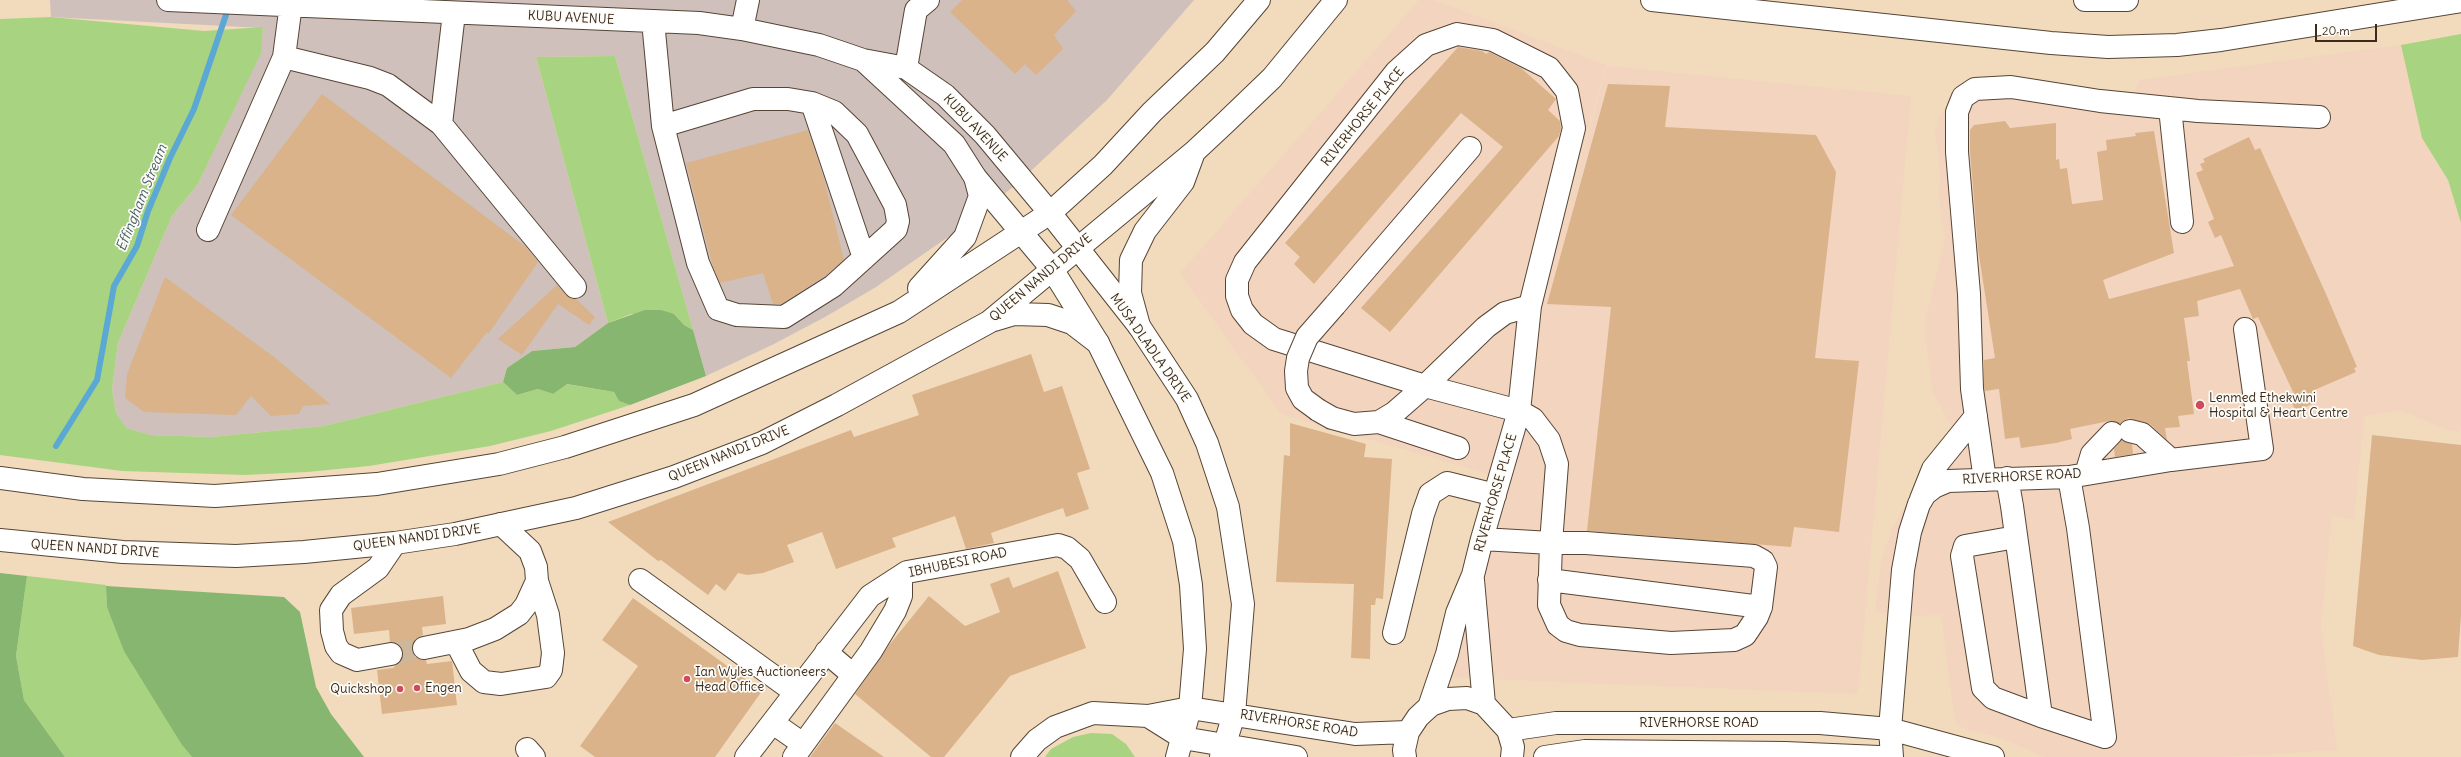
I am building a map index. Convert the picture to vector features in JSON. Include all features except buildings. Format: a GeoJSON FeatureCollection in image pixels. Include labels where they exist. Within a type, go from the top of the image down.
{"type":"FeatureCollection","features":[{"type":"Feature","properties":{"kind":"main road"},"geometry":{"type":"LineString","coordinates":[[742,29],[748,0]]}},
{"type":"Feature","properties":{"kind":"main road"},"geometry":{"type":"LineString","coordinates":[[0,478],[83,489],[215,496],[362,486],[499,464],[565,447],[694,405],[898,312],[1020,231],[1050,213],[1103,165],[1152,112],[1215,52],[1259,0]]}},
{"type":"Feature","properties":{"kind":"main road","name":"QUEEN NANDI DRIVE"},"geometry":{"type":"LineString","coordinates":[[0,540],[123,552],[236,556],[304,552],[395,543],[455,534],[569,510],[674,477],[762,443],[838,405],[989,322],[1194,152],[1272,78],[1336,0]]}},
{"type":"Feature","properties":{"kind":"main road"},"geometry":{"type":"LineString","coordinates":[[1652,0],[2051,43],[2108,47],[2177,45],[2221,40],[2461,1]]}},
{"type":"Feature","properties":{"kind":"main road"},"geometry":{"type":"LineString","coordinates":[[2085,0],[2127,0]]}},
{"type":"Feature","properties":{"kind":"main road","name":"KUBU AVENUE"},"geometry":{"type":"LineString","coordinates":[[183,1],[387,5],[454,13],[533,8],[742,29],[819,45],[863,60],[906,68],[945,95],[985,135],[1050,213]]}},
{"type":"Feature","properties":{"kind":"main road"},"geometry":{"type":"LineString","coordinates":[[906,68],[920,3]]}},
{"type":"Feature","properties":{"kind":"main road"},"geometry":{"type":"LineString","coordinates":[[208,230],[284,57],[283,4]]}},
{"type":"Feature","properties":{"kind":"main road"},"geometry":{"type":"LineString","coordinates":[[441,124],[454,13]]}},
{"type":"Feature","properties":{"kind":"main road"},"geometry":{"type":"LineString","coordinates":[[653,21],[663,126],[698,263],[714,302],[723,312],[744,315],[784,317],[833,286],[896,229],[898,221],[895,205],[857,134],[834,112],[812,103],[788,99],[753,99],[663,126]]}},
{"type":"Feature","properties":{"kind":"main road","name":"RIVERHORSE PLACE"},"geometry":{"type":"LineString","coordinates":[[1429,707],[1447,654],[1457,613],[1473,575],[1519,411],[1530,306],[1574,128],[1567,91],[1549,68],[1493,40],[1457,34],[1442,38],[1426,46],[1396,72],[1245,262],[1237,280],[1237,296],[1242,310],[1253,324],[1274,339],[1425,386],[1519,411]]}},
{"type":"Feature","properties":{"kind":"main road"},"geometry":{"type":"LineString","coordinates":[[284,57],[370,78],[388,85],[441,124],[575,287]]}},
{"type":"Feature","properties":{"kind":"main road","name":"KUBU AVENUE"},"geometry":{"type":"LineString","coordinates":[[863,60],[954,144],[975,177],[1020,231]]}},
{"type":"Feature","properties":{"kind":"main road"},"geometry":{"type":"LineString","coordinates":[[1985,480],[1972,389],[1969,294],[1956,141],[1957,112],[1963,98],[1975,89],[2010,87],[2100,101],[2198,111],[2319,118]]}},
{"type":"Feature","properties":{"kind":"main road"},"geometry":{"type":"LineString","coordinates":[[812,103],[864,258]]}},
{"type":"Feature","properties":{"kind":"main road"},"geometry":{"type":"LineString","coordinates":[[2170,108],[2182,222]]}},
{"type":"Feature","properties":{"kind":"main road"},"geometry":{"type":"LineString","coordinates":[[1458,448],[1379,422],[1354,424],[1332,418],[1303,399],[1297,388],[1296,371],[1298,358],[1307,337],[1470,148]]}},
{"type":"Feature","properties":{"kind":"main road"},"geometry":{"type":"LineString","coordinates":[[1138,326],[1130,293],[1131,260],[1145,231],[1183,182],[1194,152]]}},
{"type":"Feature","properties":{"kind":"main road"},"geometry":{"type":"LineString","coordinates":[[898,312],[965,237],[980,196],[975,177]]}},
{"type":"Feature","properties":{"kind":"main road","name":"MUSA DLADLA DRIVE"},"geometry":{"type":"LineString","coordinates":[[1050,213],[1138,326],[1187,399],[1207,443],[1228,507],[1243,604],[1234,714],[1223,751]]}},
{"type":"Feature","properties":{"kind":"main road"},"geometry":{"type":"LineString","coordinates":[[1020,231],[1052,269],[1098,343],[1162,473],[1184,541],[1191,585],[1195,649],[1190,708],[1180,747]]}},
{"type":"Feature","properties":{"kind":"main road"},"geometry":{"type":"LineString","coordinates":[[1379,422],[1394,413],[1425,386],[1486,327],[1505,313],[1530,306]]}},
{"type":"Feature","properties":{"kind":"main road"},"geometry":{"type":"LineString","coordinates":[[989,322],[1014,314],[1048,315],[1072,323],[1098,343]]}},
{"type":"Feature","properties":{"kind":"main road","name":"RIVERHORSE ROAD"},"geometry":{"type":"LineString","coordinates":[[1892,757],[1890,730],[1903,570],[1910,532],[1919,504],[1925,494],[1934,487],[1948,481],[2077,475],[2171,460],[2262,449],[2245,329]]}},
{"type":"Feature","properties":{"kind":"main road"},"geometry":{"type":"LineString","coordinates":[[1482,539],[1551,542],[1586,543],[1754,556],[1763,561],[1766,567],[1762,607],[1745,635],[1734,640],[1671,643],[1580,635],[1566,631],[1558,625],[1549,605],[1548,580],[1551,542],[1558,475],[1555,453],[1540,427],[1533,419],[1519,411]]}},
{"type":"Feature","properties":{"kind":"main road"},"geometry":{"type":"LineString","coordinates":[[1919,504],[1932,469],[1976,416]]}},
{"type":"Feature","properties":{"kind":"main road"},"geometry":{"type":"LineString","coordinates":[[2016,537],[1965,546],[1962,556],[1982,688],[1993,698],[2041,716],[2105,737],[2078,528],[2077,475],[2092,454],[2121,432],[2142,434],[2171,460]]}},
{"type":"Feature","properties":{"kind":"main road"},"geometry":{"type":"LineString","coordinates":[[2007,478],[2041,716]]}},
{"type":"Feature","properties":{"kind":"main road"},"geometry":{"type":"LineString","coordinates":[[1394,633],[1423,514],[1430,494],[1447,483],[1495,495]]}},
{"type":"Feature","properties":{"kind":"main road"},"geometry":{"type":"LineString","coordinates":[[456,642],[471,671],[484,682],[500,684],[546,677],[551,670],[553,654],[548,615],[537,581],[536,567],[530,551],[501,524]]}},
{"type":"Feature","properties":{"kind":"main road"},"geometry":{"type":"LineString","coordinates":[[392,654],[357,660],[341,652],[336,646],[332,631],[331,610],[341,595],[378,568],[395,543]]}},
{"type":"Feature","properties":{"kind":"main road","name":"IBHUBESI ROAD"},"geometry":{"type":"LineString","coordinates":[[746,757],[773,724],[795,692],[870,596],[901,576],[930,567],[1058,545],[1067,548],[1080,559],[1105,602]]}},
{"type":"Feature","properties":{"kind":"main road","name":"RIVERHORSE PLACE"},"geometry":{"type":"LineString","coordinates":[[1473,575],[1484,704]]}},
{"type":"Feature","properties":{"kind":"main road"},"geometry":{"type":"LineString","coordinates":[[773,724],[798,750],[872,651],[895,610],[901,596],[901,576]]}},
{"type":"Feature","properties":{"kind":"main road"},"geometry":{"type":"LineString","coordinates":[[640,580],[795,692]]}},
{"type":"Feature","properties":{"kind":"main road"},"geometry":{"type":"LineString","coordinates":[[1548,580],[1762,607]]}},
{"type":"Feature","properties":{"kind":"main road"},"geometry":{"type":"LineString","coordinates":[[424,648],[456,642],[495,628],[519,614],[530,598],[537,581]]}},
{"type":"Feature","properties":{"kind":"main road"},"geometry":{"type":"LineString","coordinates":[[826,652],[853,675]]}},
{"type":"Feature","properties":{"kind":"main road"},"geometry":{"type":"LineString","coordinates":[[1405,757],[1404,750],[1408,732],[1418,717],[1429,707],[1448,699],[1467,698],[1484,704],[1508,730],[1513,748],[1512,757]]}},
{"type":"Feature","properties":{"kind":"main road"},"geometry":{"type":"LineString","coordinates":[[1022,757],[1037,740],[1055,727],[1072,719],[1093,713],[1148,716],[1190,708]]}},
{"type":"Feature","properties":{"kind":"main road","name":"RIVERHORSE ROAD"},"geometry":{"type":"LineString","coordinates":[[1190,708],[1356,734],[1408,732]]}},
{"type":"Feature","properties":{"kind":"main road"},"geometry":{"type":"LineString","coordinates":[[1148,716],[1180,747],[1296,757]]}},
{"type":"Feature","properties":{"kind":"main road","name":"RIVERHORSE ROAD"},"geometry":{"type":"LineString","coordinates":[[1508,730],[1556,723],[1820,723],[1890,730],[1994,757]]}},
{"type":"Feature","properties":{"kind":"main road"},"geometry":{"type":"LineString","coordinates":[[1544,757],[1585,751],[1785,753],[1879,757]]}},
{"type":"Feature","properties":{"kind":"shaded area"},"geometry":{"type":"Polygon","coordinates":[[[50,0],[1194,0],[1107,100],[1020,181],[974,219],[876,287],[825,317],[772,345],[706,376],[615,56],[536,57],[608,323],[575,347],[532,351],[507,368],[503,382],[324,426],[211,437],[149,435],[125,428],[116,413],[112,389],[118,343],[172,216],[198,184],[260,53],[263,28],[51,17],[50,0]]]}},
{"type":"Feature","properties":{"kind":"shaded area"},"geometry":{"type":"Polygon","coordinates":[[[1419,0],[1434,0],[1606,65],[1492,475],[1281,414],[1180,273],[1419,0]]]}},
{"type":"Feature","properties":{"kind":"shaded area","name":"Lenmed Ethekwini Hospital & Heart Centre"},"geometry":{"type":"Polygon","coordinates":[[[2401,45],[2422,138],[2448,180],[2461,223],[2461,427],[2458,432],[2448,430],[2399,410],[2364,416],[2354,520],[2332,515],[2321,627],[2337,750],[2222,757],[2045,757],[2003,739],[1957,726],[1952,701],[1941,615],[1911,616],[1875,612],[1881,562],[1893,527],[1908,500],[1946,460],[1953,446],[1949,422],[1932,390],[1925,333],[1925,322],[1945,238],[1939,199],[1940,168],[1935,132],[1940,115],[1970,84],[2132,100],[2139,80],[2401,45]]]}},
{"type":"Feature","properties":{"kind":"shaded area"},"geometry":{"type":"Polygon","coordinates":[[[1607,66],[1911,96],[1858,694],[1438,677],[1607,66]]]}},
{"type":"Feature","properties":{"kind":"green space"},"geometry":{"type":"Polygon","coordinates":[[[51,17],[204,31],[263,27],[261,53],[198,184],[172,216],[118,343],[112,389],[116,413],[126,428],[150,435],[211,437],[324,426],[503,382],[517,395],[538,389],[553,394],[566,384],[614,392],[619,401],[630,405],[551,431],[490,446],[369,466],[307,472],[245,475],[122,471],[0,455],[0,19],[51,17]]]}},
{"type":"Feature","properties":{"kind":"green space"},"geometry":{"type":"Polygon","coordinates":[[[2461,34],[2461,223],[2448,180],[2422,138],[2401,45],[2461,34]]]}},
{"type":"Feature","properties":{"kind":"green space"},"geometry":{"type":"Polygon","coordinates":[[[615,56],[693,330],[684,325],[674,314],[631,314],[608,323],[536,57],[615,56]]]}},
{"type":"Feature","properties":{"kind":"green space"},"geometry":{"type":"Polygon","coordinates":[[[645,310],[661,310],[674,314],[684,325],[693,330],[706,376],[630,405],[619,401],[614,392],[567,384],[553,394],[538,389],[517,395],[503,382],[507,368],[532,351],[575,347],[608,323],[645,310]]]}},
{"type":"Feature","properties":{"kind":"green space"},"geometry":{"type":"Polygon","coordinates":[[[0,573],[27,576],[16,656],[24,700],[65,757],[0,757],[0,573]]]}},
{"type":"Feature","properties":{"kind":"green space"},"geometry":{"type":"Polygon","coordinates":[[[27,576],[106,585],[107,607],[182,745],[192,757],[65,757],[24,700],[16,656],[27,576]]]}},
{"type":"Feature","properties":{"kind":"green space"},"geometry":{"type":"Polygon","coordinates":[[[106,586],[284,597],[300,612],[316,687],[331,714],[364,757],[192,757],[182,745],[124,651],[107,607],[106,586]]]}},
{"type":"Feature","properties":{"kind":"green space"},"geometry":{"type":"Polygon","coordinates":[[[1091,733],[1112,734],[1126,744],[1135,757],[1045,757],[1051,749],[1073,737],[1091,733]]]}},
{"type":"Feature","properties":{"kind":"waterway","name":"Effingham Stream"},"geometry":{"type":"LineString","coordinates":[[56,446],[97,380],[114,286],[137,246],[148,211],[170,158],[194,109],[229,6]]}},
{"type":"Feature","properties":{"kind":"tunnel"},"geometry":{"type":"LineString","coordinates":[[391,654],[424,648]]}},
{"type":"Feature","properties":{"kind":"place","name":"Lenmed Ethekwini Hospital & Heart Centre"},"geometry":{"type":"Point","coordinates":[2200,405]}},
{"type":"Feature","properties":{"kind":"place","name":"Ian Wyles Auctioneers Head Office"},"geometry":{"type":"Point","coordinates":[687,679]}},
{"type":"Feature","properties":{"kind":"place","name":"Engen"},"geometry":{"type":"Point","coordinates":[417,688]}},
{"type":"Feature","properties":{"kind":"place","name":"Quickshop"},"geometry":{"type":"Point","coordinates":[400,689]}}]}
